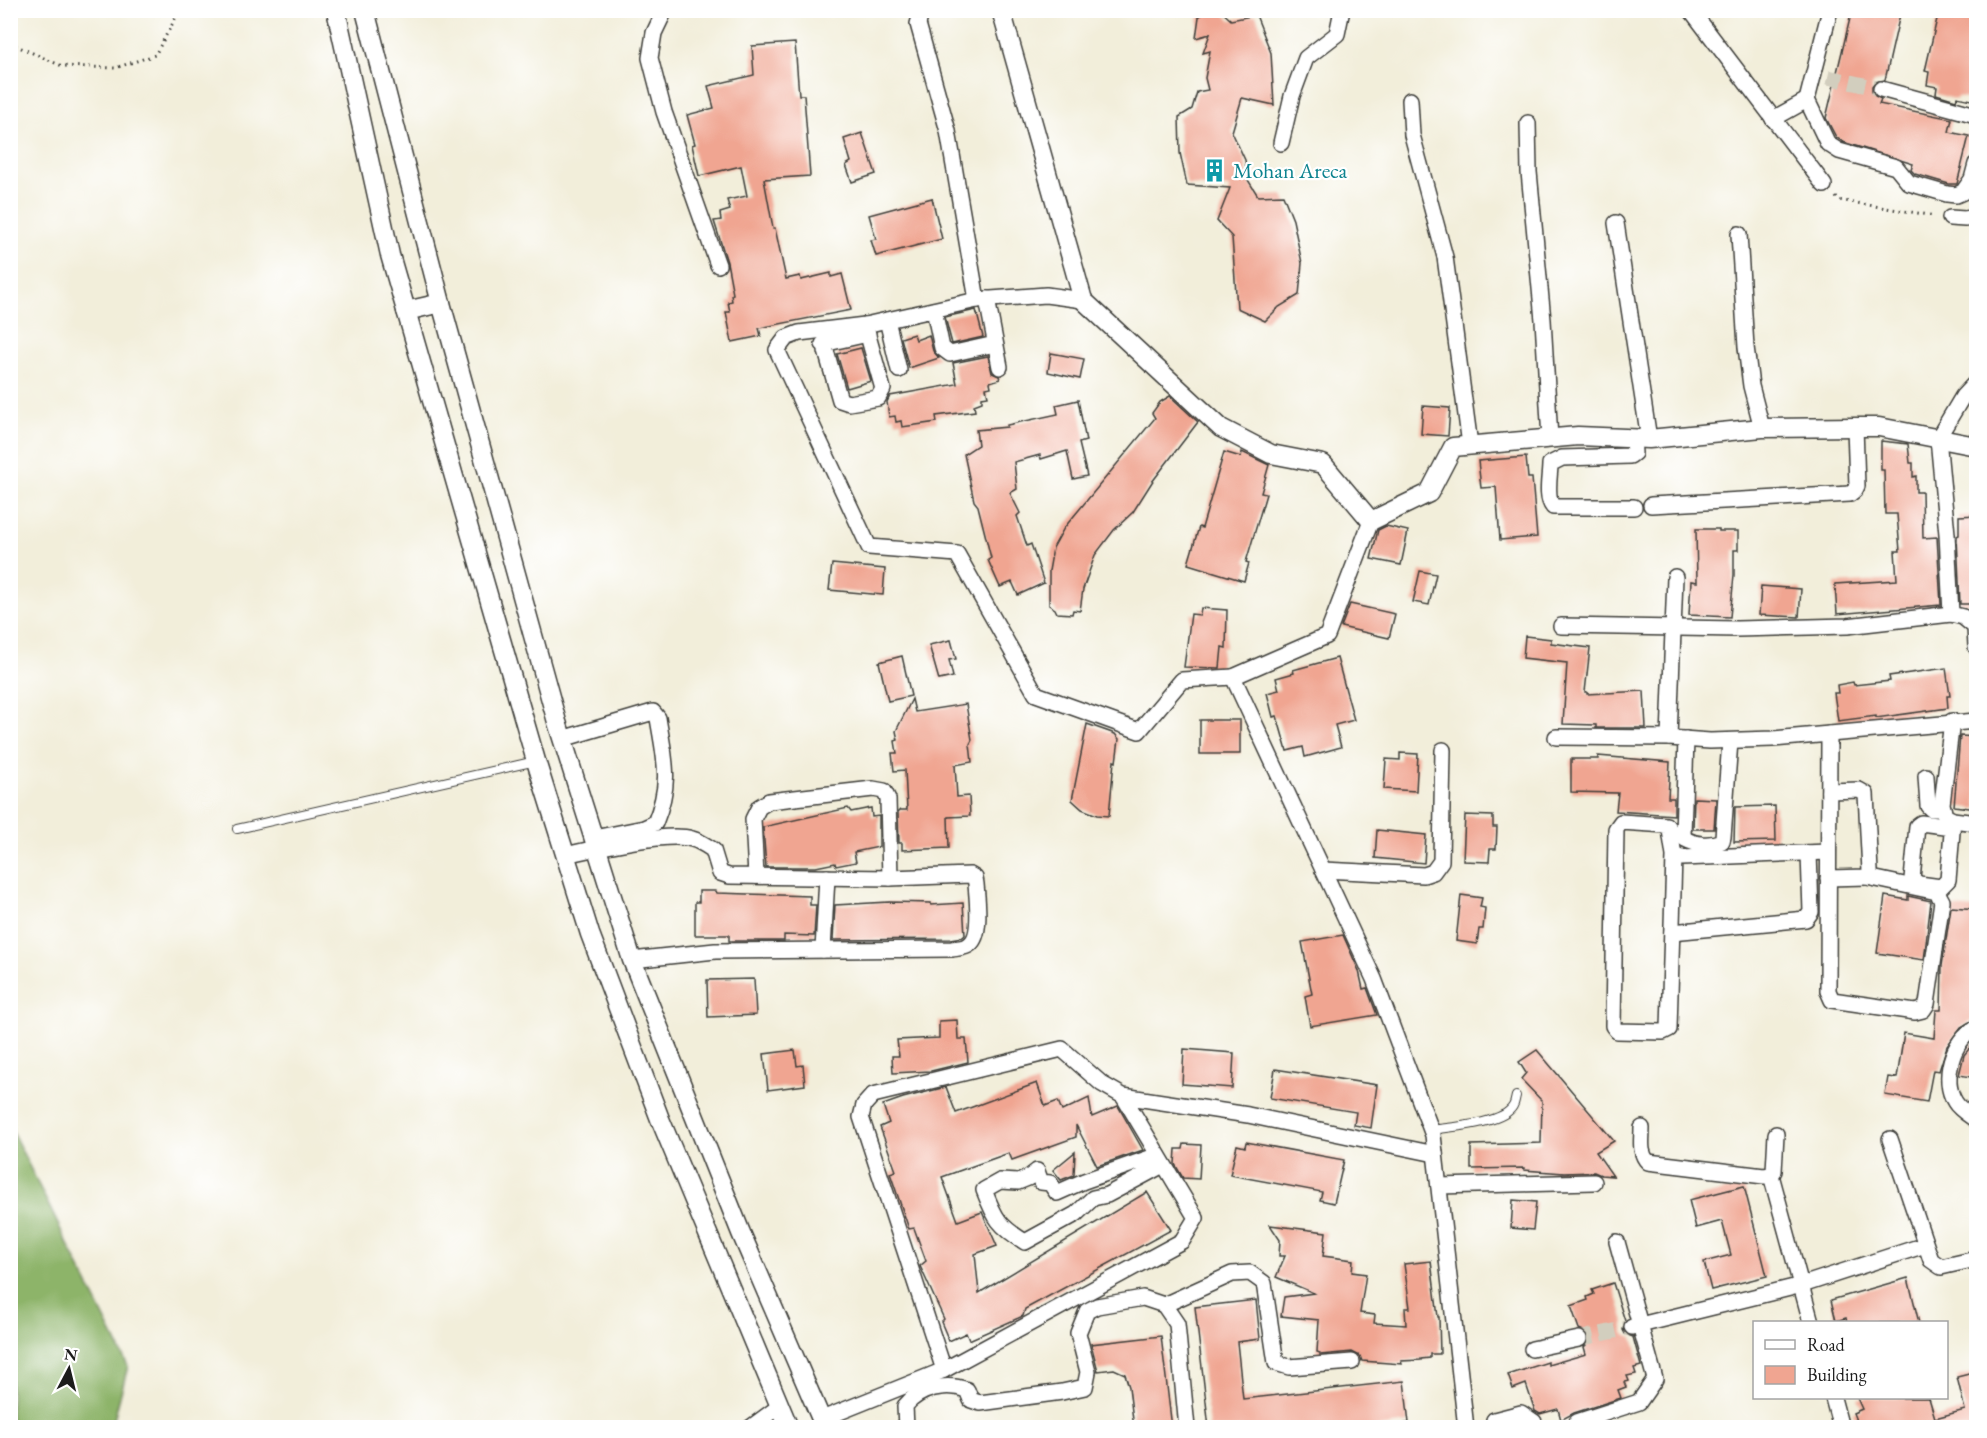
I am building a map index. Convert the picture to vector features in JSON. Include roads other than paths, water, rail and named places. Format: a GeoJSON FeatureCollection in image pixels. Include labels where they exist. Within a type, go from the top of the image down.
{"type":"FeatureCollection","features":[{"type":"Feature","properties":{"kind":"street"},"geometry":{"type":"LineString","coordinates":[[336,10],[390,255],[536,761],[590,934],[655,1107],[789,1428]]}},
{"type":"Feature","properties":{"kind":"street"},"geometry":{"type":"LineString","coordinates":[[365,10],[441,303],[560,731],[632,960],[741,1233],[824,1424],[944,1370],[1182,1241],[1196,1218],[1123,1096]]}},
{"type":"Feature","properties":{"kind":"street"},"geometry":{"type":"LineString","coordinates":[[666,10],[654,33],[650,58],[664,112],[718,266]]}},
{"type":"Feature","properties":{"kind":"street"},"geometry":{"type":"LineString","coordinates":[[922,10],[918,24],[948,131],[982,300],[1000,368]]}},
{"type":"Feature","properties":{"kind":"street"},"geometry":{"type":"LineString","coordinates":[[1001,10],[1083,300],[1221,428],[1271,454],[1323,464],[1371,521]]}},
{"type":"Feature","properties":{"kind":"street"},"geometry":{"type":"LineString","coordinates":[[1281,143],[1292,96],[1306,58],[1337,34],[1342,10]]}},
{"type":"Feature","properties":{"kind":"street"},"geometry":{"type":"LineString","coordinates":[[1691,10],[1824,185]]}},
{"type":"Feature","properties":{"kind":"street"},"geometry":{"type":"LineString","coordinates":[[1773,119],[1807,100],[1821,76],[1830,10]]}},
{"type":"Feature","properties":{"kind":"street"},"geometry":{"type":"LineString","coordinates":[[1881,89],[1977,115]]}},
{"type":"Feature","properties":{"kind":"street"},"geometry":{"type":"LineString","coordinates":[[1410,100],[1412,135],[1445,257],[1470,445]]}},
{"type":"Feature","properties":{"kind":"street"},"geometry":{"type":"LineString","coordinates":[[1807,100],[1828,144],[1839,151],[1896,167],[1909,183],[1956,195],[1963,192],[1972,179],[1977,164]]}},
{"type":"Feature","properties":{"kind":"street"},"geometry":{"type":"LineString","coordinates":[[1528,123],[1529,172],[1543,320],[1550,439]]}},
{"type":"Feature","properties":{"kind":"street"},"geometry":{"type":"LineString","coordinates":[[1950,218],[1977,217]]}},
{"type":"Feature","properties":{"kind":"street"},"geometry":{"type":"LineString","coordinates":[[1616,223],[1641,438],[1634,453],[1630,456],[1554,460],[1550,464],[1549,502],[1553,507],[1634,507]]}},
{"type":"Feature","properties":{"kind":"street"},"geometry":{"type":"LineString","coordinates":[[1739,234],[1746,347],[1751,386],[1762,428]]}},
{"type":"Feature","properties":{"kind":"street"},"geometry":{"type":"LineString","coordinates":[[866,330],[883,389],[878,398],[849,403],[840,400],[825,348],[887,320],[982,300],[1046,295],[1083,300]]}},
{"type":"Feature","properties":{"kind":"street"},"geometry":{"type":"LineString","coordinates":[[406,311],[441,303]]}},
{"type":"Feature","properties":{"kind":"street"},"geometry":{"type":"LineString","coordinates":[[934,310],[942,348],[950,354],[995,344]]}},
{"type":"Feature","properties":{"kind":"street"},"geometry":{"type":"LineString","coordinates":[[887,320],[899,370]]}},
{"type":"Feature","properties":{"kind":"street"},"geometry":{"type":"LineString","coordinates":[[866,330],[799,333],[786,338],[777,350],[869,547],[957,554],[1036,694],[1139,731],[1182,680],[1233,677],[1327,636],[1371,521],[1429,493],[1453,447],[1578,436],[1641,438],[1762,428],[1855,427],[1879,427],[1977,446]]}},
{"type":"Feature","properties":{"kind":"street"},"geometry":{"type":"LineString","coordinates":[[1951,615],[1947,534],[1938,438],[1963,396],[1977,382]]}},
{"type":"Feature","properties":{"kind":"street"},"geometry":{"type":"LineString","coordinates":[[1651,505],[1850,494],[1857,486],[1855,427]]}},
{"type":"Feature","properties":{"kind":"street"},"geometry":{"type":"LineString","coordinates":[[1669,738],[1674,577]]}},
{"type":"Feature","properties":{"kind":"street"},"geometry":{"type":"LineString","coordinates":[[1561,626],[1737,628],[1847,626],[1951,615],[1963,617],[1975,627],[1977,647]]}},
{"type":"Feature","properties":{"kind":"street"},"geometry":{"type":"LineString","coordinates":[[1233,677],[1374,979],[1431,1130],[1466,1428]]}},
{"type":"Feature","properties":{"kind":"street"},"geometry":{"type":"LineString","coordinates":[[528,731],[560,731],[653,712],[658,718],[667,772],[662,807],[655,823],[565,855]]}},
{"type":"Feature","properties":{"kind":"street"},"geometry":{"type":"LineString","coordinates":[[1556,738],[1773,740],[1977,721]]}},
{"type":"Feature","properties":{"kind":"street"},"geometry":{"type":"LineString","coordinates":[[1950,819],[1942,804],[1952,722]]}},
{"type":"Feature","properties":{"kind":"street"},"geometry":{"type":"LineString","coordinates":[[1828,878],[1867,877],[1937,892],[1942,901],[1927,1004],[1923,1010],[1915,1012],[1832,1000],[1828,991],[1828,878],[1828,852],[1829,734]]}},
{"type":"Feature","properties":{"kind":"street"},"geometry":{"type":"LineString","coordinates":[[1686,739],[1683,834],[1685,839],[1693,843],[1712,844],[1722,841],[1723,837],[1730,741]]}},
{"type":"Feature","properties":{"kind":"street"},"geometry":{"type":"LineString","coordinates":[[1323,870],[1424,875],[1433,872],[1441,861],[1443,845],[1443,750]]}},
{"type":"Feature","properties":{"kind":"street"},"geometry":{"type":"LineString","coordinates":[[1926,776],[1928,806],[1950,819],[1977,823]]}},
{"type":"Feature","properties":{"kind":"street"},"geometry":{"type":"LineString","coordinates":[[756,876],[753,819],[759,807],[769,801],[873,789],[884,791],[888,798],[890,878]]}},
{"type":"Feature","properties":{"kind":"street"},"geometry":{"type":"LineString","coordinates":[[1829,791],[1858,790],[1866,794],[1870,871],[1867,877]]}},
{"type":"Feature","properties":{"kind":"street"},"geometry":{"type":"LineString","coordinates":[[1621,822],[1666,825],[1670,830],[1674,856],[1670,1029],[1663,1032],[1617,1031],[1613,1026],[1616,829],[1621,822]]}},
{"type":"Feature","properties":{"kind":"street"},"geometry":{"type":"LineString","coordinates":[[595,843],[669,837],[691,838],[713,850],[720,873],[729,876],[890,878],[970,875],[975,878],[978,922],[973,941],[968,946],[952,949],[715,951],[632,960]]}},
{"type":"Feature","properties":{"kind":"street"},"geometry":{"type":"LineString","coordinates":[[1674,856],[1682,858],[1828,852]]}},
{"type":"Feature","properties":{"kind":"street"},"geometry":{"type":"LineString","coordinates":[[1672,932],[1806,919],[1812,912],[1809,853]]}},
{"type":"Feature","properties":{"kind":"street"},"geometry":{"type":"LineString","coordinates":[[823,950],[826,877]]}},
{"type":"Feature","properties":{"kind":"street"},"geometry":{"type":"LineString","coordinates":[[1977,1028],[1969,1031],[1955,1052],[1949,1071],[1948,1089],[1956,1104],[1977,1120]]}},
{"type":"Feature","properties":{"kind":"street"},"geometry":{"type":"LineString","coordinates":[[944,1370],[861,1118],[864,1105],[873,1095],[1062,1049],[1102,1084],[1123,1096],[1248,1115],[1435,1154]]}},
{"type":"Feature","properties":{"kind":"street"},"geometry":{"type":"LineString","coordinates":[[655,1107],[687,1096]]}},
{"type":"Feature","properties":{"kind":"street"},"geometry":{"type":"LineString","coordinates":[[1642,1128],[1643,1157],[1648,1162],[1764,1176],[1772,1175]]}},
{"type":"Feature","properties":{"kind":"street"},"geometry":{"type":"LineString","coordinates":[[1776,1134],[1772,1175],[1811,1321]]}},
{"type":"Feature","properties":{"kind":"street"},"geometry":{"type":"LineString","coordinates":[[1890,1139],[1931,1260],[1941,1267],[1977,1259]]}},
{"type":"Feature","properties":{"kind":"street"},"geometry":{"type":"LineString","coordinates":[[1160,1160],[1107,1195],[1093,1198],[1076,1214],[1025,1242],[1005,1230],[992,1211],[984,1190],[1000,1180],[1018,1182],[1037,1171],[1041,1182],[1050,1183],[1058,1193],[1084,1181],[1160,1160]]}},
{"type":"Feature","properties":{"kind":"street"},"geometry":{"type":"LineString","coordinates":[[1439,1186],[1594,1182]]}},
{"type":"Feature","properties":{"kind":"street"},"geometry":{"type":"LineString","coordinates":[[1577,1422],[1639,1402],[1655,1379],[1636,1326],[1617,1242]]}},
{"type":"Feature","properties":{"kind":"street"},"geometry":{"type":"LineString","coordinates":[[1636,1326],[1802,1286],[1925,1245]]}},
{"type":"Feature","properties":{"kind":"street"},"geometry":{"type":"LineString","coordinates":[[1164,1305],[1232,1274],[1250,1273],[1264,1282],[1276,1363],[1289,1366],[1352,1362]]}},
{"type":"Feature","properties":{"kind":"street"},"geometry":{"type":"LineString","coordinates":[[906,1428],[905,1406],[911,1398],[921,1392],[956,1386],[967,1390],[971,1400],[980,1403],[1085,1387],[1088,1372],[1078,1333],[1087,1311],[1097,1306],[1143,1298],[1164,1305],[1177,1324],[1187,1428]]}},
{"type":"Feature","properties":{"kind":"street"},"geometry":{"type":"LineString","coordinates":[[1532,1349],[1579,1339]]}},
{"type":"Feature","properties":{"kind":"street"},"geometry":{"type":"LineString","coordinates":[[750,1428],[780,1406],[811,1393]]}},
{"type":"Feature","properties":{"kind":"street"},"geometry":{"type":"LineString","coordinates":[[1833,1399],[1841,1428]]}},
{"type":"Feature","properties":{"kind":"street"},"geometry":{"type":"LineString","coordinates":[[1494,1420],[1521,1413],[1534,1422],[1537,1428]]}},
{"type":"Feature","properties":{"kind":"lane"},"geometry":{"type":"LineString","coordinates":[[237,829],[536,761]]}},
{"type":"Feature","properties":{"kind":"lane"},"geometry":{"type":"LineString","coordinates":[[1431,1130],[1488,1120],[1504,1114],[1514,1106],[1515,1096]]}},
{"type":"Feature","properties":{"kind":"tunnel"},"geometry":{"type":"LineString","coordinates":[[1828,77],[1881,89]]}},
{"type":"Feature","properties":{"kind":"tunnel"},"geometry":{"type":"LineString","coordinates":[[1579,1339],[1632,1327]]}},
{"type":"Feature","properties":{"kind":"place","name":"Mohan Areca"},"geometry":{"type":"Point","coordinates":[1215,170]}}]}
